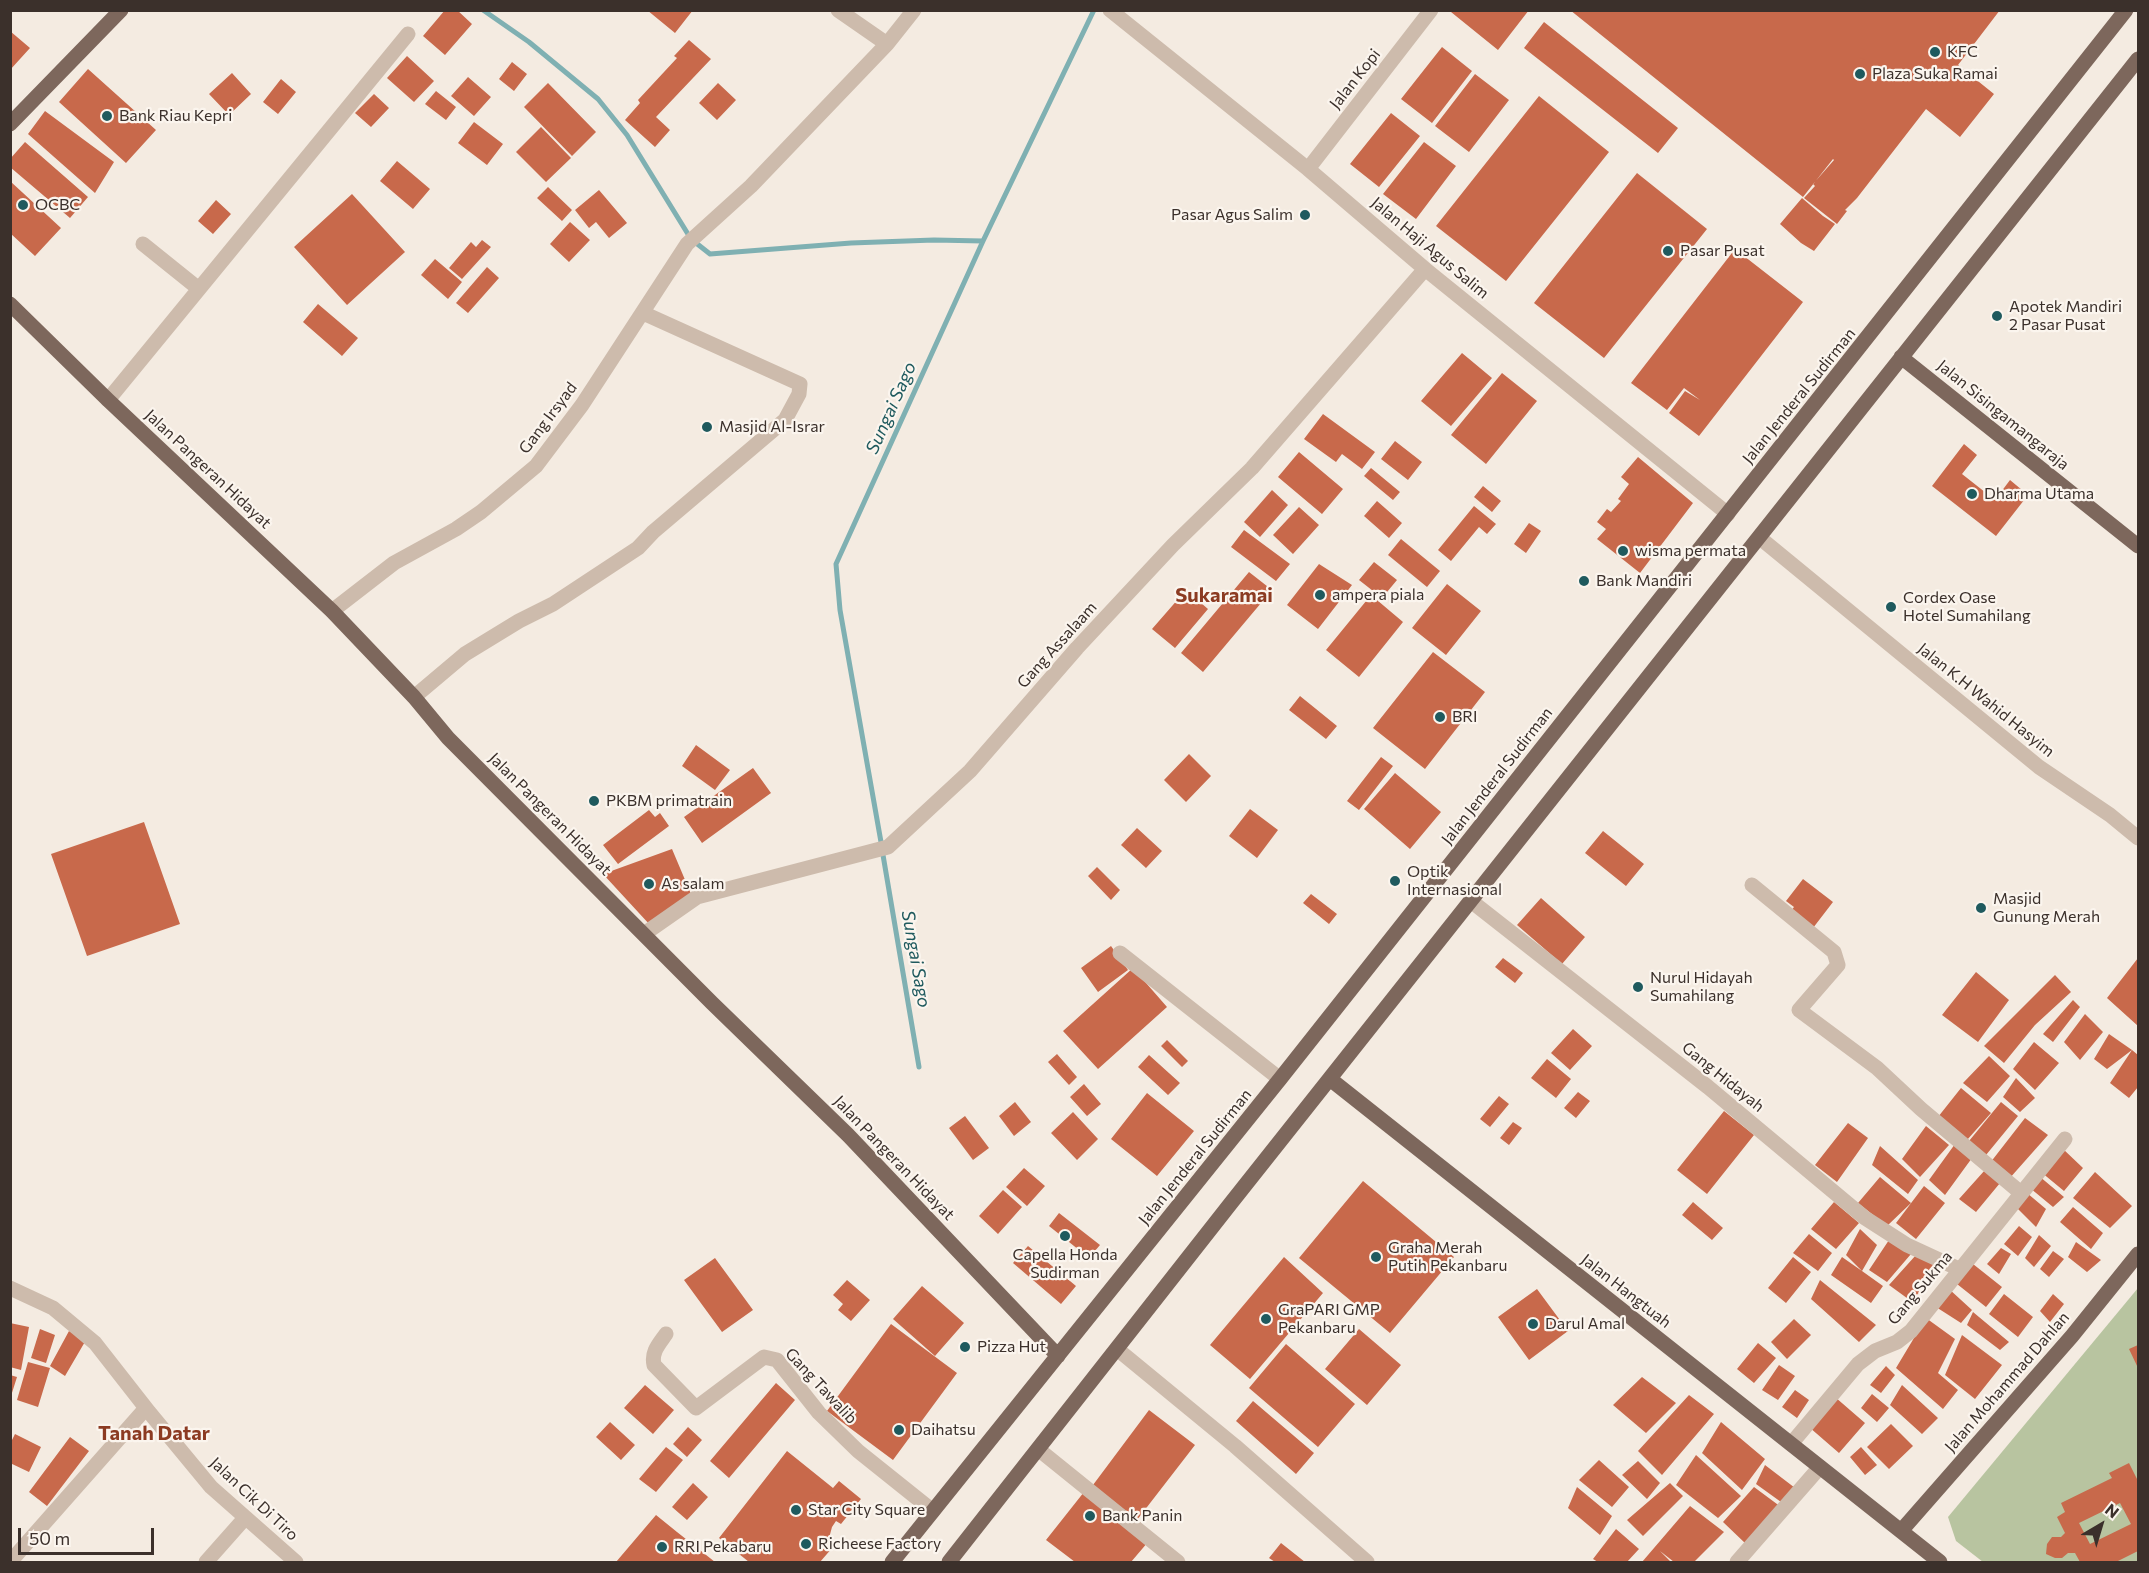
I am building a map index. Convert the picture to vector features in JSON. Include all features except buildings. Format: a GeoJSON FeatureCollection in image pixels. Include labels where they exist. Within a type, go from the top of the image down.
{"type":"FeatureCollection","features":[{"type":"Feature","properties":{"kind":"main road"},"geometry":{"type":"LineString","coordinates":[[10,124],[121,10]]}},
{"type":"Feature","properties":{"kind":"main road","name":"Jalan Jenderal Sudirman"},"geometry":{"type":"LineString","coordinates":[[892,1563],[1280,1079],[2126,10]]}},
{"type":"Feature","properties":{"kind":"main road"},"geometry":{"type":"LineString","coordinates":[[949,1563],[2139,59]]}},
{"type":"Feature","properties":{"kind":"main road","name":"Jalan Pangeran Hidayat"},"geometry":{"type":"LineString","coordinates":[[10,304],[108,400],[332,611],[414,696],[456,745],[848,1135],[1058,1356]]}},
{"type":"Feature","properties":{"kind":"main road","name":"Jalan Sisingamangaraja"},"geometry":{"type":"LineString","coordinates":[[1901,357],[2139,546]]}},
{"type":"Feature","properties":{"kind":"main road","name":"Jalan Hangtuah"},"geometry":{"type":"LineString","coordinates":[[1330,1079],[1940,1563]]}},
{"type":"Feature","properties":{"kind":"main road","name":"Jalan Mohammad Dahlan"},"geometry":{"type":"LineString","coordinates":[[1900,1531],[2072,1336],[2139,1254]]}},
{"type":"Feature","properties":{"kind":"street"},"geometry":{"type":"LineString","coordinates":[[838,10],[887,44]]}},
{"type":"Feature","properties":{"kind":"street","name":"Gang Irsyad"},"geometry":{"type":"LineString","coordinates":[[332,611],[394,563],[456,529],[481,512],[536,466],[582,405],[691,239],[751,186],[887,44],[914,10]]}},
{"type":"Feature","properties":{"kind":"street","name":"Jalan Kopi"},"geometry":{"type":"LineString","coordinates":[[1308,169],[1431,10]]}},
{"type":"Feature","properties":{"kind":"street","name":"Jalan Haji Agus Salim"},"geometry":{"type":"LineString","coordinates":[[1111,11],[1308,169],[1425,268],[1728,514]]}},
{"type":"Feature","properties":{"kind":"street"},"geometry":{"type":"LineString","coordinates":[[108,400],[408,34]]}},
{"type":"Feature","properties":{"kind":"street"},"geometry":{"type":"LineString","coordinates":[[143,244],[199,289]]}},
{"type":"Feature","properties":{"kind":"street","name":"Gang Assalaam"},"geometry":{"type":"LineString","coordinates":[[644,934],[697,897],[888,847],[970,771],[1077,648],[1173,545],[1252,468],[1425,268]]}},
{"type":"Feature","properties":{"kind":"street"},"geometry":{"type":"LineString","coordinates":[[414,696],[465,654],[519,621],[553,604],[638,548],[653,532],[668,522],[785,420],[799,394],[801,384],[643,313]]}},
{"type":"Feature","properties":{"kind":"street","name":"Jalan K.H Wahid Hasyim"},"geometry":{"type":"LineString","coordinates":[[1760,538],[2039,767],[2110,815],[2139,838]]}},
{"type":"Feature","properties":{"kind":"street"},"geometry":{"type":"LineString","coordinates":[[1752,885],[1833,952],[1838,965],[1799,1010],[1877,1068],[1921,1109],[2021,1193]]}},
{"type":"Feature","properties":{"kind":"street","name":"Gang Hidayah"},"geometry":{"type":"LineString","coordinates":[[1471,901],[1708,1087],[1865,1218],[1907,1245],[1959,1269]]}},
{"type":"Feature","properties":{"kind":"street"},"geometry":{"type":"LineString","coordinates":[[1120,953],[1280,1079]]}},
{"type":"Feature","properties":{"kind":"street","name":"Gang Sukma"},"geometry":{"type":"LineString","coordinates":[[1791,1444],[1858,1364],[1875,1351],[1897,1342],[1911,1331],[2065,1139]]}},
{"type":"Feature","properties":{"kind":"street","name":"Jalan Cik Di Tiro"},"geometry":{"type":"LineString","coordinates":[[10,1288],[53,1308],[95,1343],[211,1486],[296,1563]]}},
{"type":"Feature","properties":{"kind":"street","name":"Gang Tawalib"},"geometry":{"type":"LineString","coordinates":[[666,1334],[655,1349],[652,1358],[654,1365],[696,1408],[764,1357],[777,1360],[819,1413],[858,1450],[933,1511]]}},
{"type":"Feature","properties":{"kind":"street"},"geometry":{"type":"LineString","coordinates":[[1117,1349],[1235,1446],[1368,1563]]}},
{"type":"Feature","properties":{"kind":"street"},"geometry":{"type":"LineString","coordinates":[[10,1562],[146,1408]]}},
{"type":"Feature","properties":{"kind":"street"},"geometry":{"type":"LineString","coordinates":[[1038,1449],[1178,1563]]}},
{"type":"Feature","properties":{"kind":"street"},"geometry":{"type":"LineString","coordinates":[[1737,1563],[1820,1467]]}},
{"type":"Feature","properties":{"kind":"street"},"geometry":{"type":"LineString","coordinates":[[206,1563],[245,1518]]}},
{"type":"Feature","properties":{"kind":"green space"},"geometry":{"type":"Polygon","coordinates":[[[2138,1288],[2138,1562],[1983,1562],[1956,1541],[1948,1517],[2138,1288]]]}},
{"type":"Feature","properties":{"kind":"waterway"},"geometry":{"type":"LineString","coordinates":[[483,10],[529,42],[598,99],[627,135],[691,239],[710,254],[851,243],[983,241]]}},
{"type":"Feature","properties":{"kind":"waterway","name":"Sungai Sago"},"geometry":{"type":"LineString","coordinates":[[881,842],[840,610],[836,564],[983,241],[1094,10]]}},
{"type":"Feature","properties":{"kind":"waterway","name":"Sungai Sago"},"geometry":{"type":"LineString","coordinates":[[883,855],[919,1067]]}},
{"type":"Feature","properties":{"kind":"place","name":"KFC"},"geometry":{"type":"Point","coordinates":[1935,52]}},
{"type":"Feature","properties":{"kind":"place","name":"Plaza Suka Ramai"},"geometry":{"type":"Point","coordinates":[1860,74]}},
{"type":"Feature","properties":{"kind":"place","name":"Bank Riau Kepri"},"geometry":{"type":"Point","coordinates":[107,116]}},
{"type":"Feature","properties":{"kind":"place","name":"OCBC"},"geometry":{"type":"Point","coordinates":[23,205]}},
{"type":"Feature","properties":{"kind":"place","name":"Pasar Agus Salim"},"geometry":{"type":"Point","coordinates":[1305,215]}},
{"type":"Feature","properties":{"kind":"place","name":"Pasar Pusat"},"geometry":{"type":"Point","coordinates":[1668,251]}},
{"type":"Feature","properties":{"kind":"place","name":"Apotek Mandiri 2 Pasar Pusat"},"geometry":{"type":"Point","coordinates":[1997,316]}},
{"type":"Feature","properties":{"kind":"place","name":"Masjid Al-Israr"},"geometry":{"type":"Point","coordinates":[707,427]}},
{"type":"Feature","properties":{"kind":"place","name":"Dharma Utama"},"geometry":{"type":"Point","coordinates":[1972,494]}},
{"type":"Feature","properties":{"kind":"place","name":"wisma permata"},"geometry":{"type":"Point","coordinates":[1623,551]}},
{"type":"Feature","properties":{"kind":"place","name":"Bank Mandiri"},"geometry":{"type":"Point","coordinates":[1584,581]}},
{"type":"Feature","properties":{"kind":"place","name":"ampera piala"},"geometry":{"type":"Point","coordinates":[1320,595]}},
{"type":"Feature","properties":{"kind":"place","name":"Cordex Oase Hotel Sumahilang"},"geometry":{"type":"Point","coordinates":[1891,607]}},
{"type":"Feature","properties":{"kind":"place","name":"BRI"},"geometry":{"type":"Point","coordinates":[1440,717]}},
{"type":"Feature","properties":{"kind":"place","name":"PKBM primatrain"},"geometry":{"type":"Point","coordinates":[594,801]}},
{"type":"Feature","properties":{"kind":"place","name":"Optik Internasional"},"geometry":{"type":"Point","coordinates":[1395,881]}},
{"type":"Feature","properties":{"kind":"place","name":"As salam"},"geometry":{"type":"Point","coordinates":[649,884]}},
{"type":"Feature","properties":{"kind":"place","name":"Masjid Gunung Merah"},"geometry":{"type":"Point","coordinates":[1981,908]}},
{"type":"Feature","properties":{"kind":"place","name":"Nurul Hidayah Sumahilang"},"geometry":{"type":"Point","coordinates":[1638,987]}},
{"type":"Feature","properties":{"kind":"place","name":"Capella Honda Sudirman"},"geometry":{"type":"Point","coordinates":[1065,1236]}},
{"type":"Feature","properties":{"kind":"place","name":"Graha Merah Putih Pekanbaru"},"geometry":{"type":"Point","coordinates":[1376,1257]}},
{"type":"Feature","properties":{"kind":"place","name":"GraPARI GMP Pekanbaru"},"geometry":{"type":"Point","coordinates":[1266,1319]}},
{"type":"Feature","properties":{"kind":"place","name":"Darul Amal"},"geometry":{"type":"Point","coordinates":[1533,1324]}},
{"type":"Feature","properties":{"kind":"place","name":"Pizza Hut"},"geometry":{"type":"Point","coordinates":[965,1347]}},
{"type":"Feature","properties":{"kind":"place","name":"Daihatsu"},"geometry":{"type":"Point","coordinates":[899,1430]}},
{"type":"Feature","properties":{"kind":"place","name":"Star City Square"},"geometry":{"type":"Point","coordinates":[796,1510]}},
{"type":"Feature","properties":{"kind":"place","name":"Bank Panin"},"geometry":{"type":"Point","coordinates":[1090,1516]}},
{"type":"Feature","properties":{"kind":"place","name":"Richeese Factory"},"geometry":{"type":"Point","coordinates":[806,1544]}},
{"type":"Feature","properties":{"kind":"place","name":"RRI Pekabaru"},"geometry":{"type":"Point","coordinates":[662,1547]}},
{"type":"Feature","properties":{"kind":"district","name":"Sukaramai"},"geometry":{"type":"Point","coordinates":[1224,595]}},
{"type":"Feature","properties":{"kind":"district","name":"Tanah Datar"},"geometry":{"type":"Point","coordinates":[154,1433]}}]}
